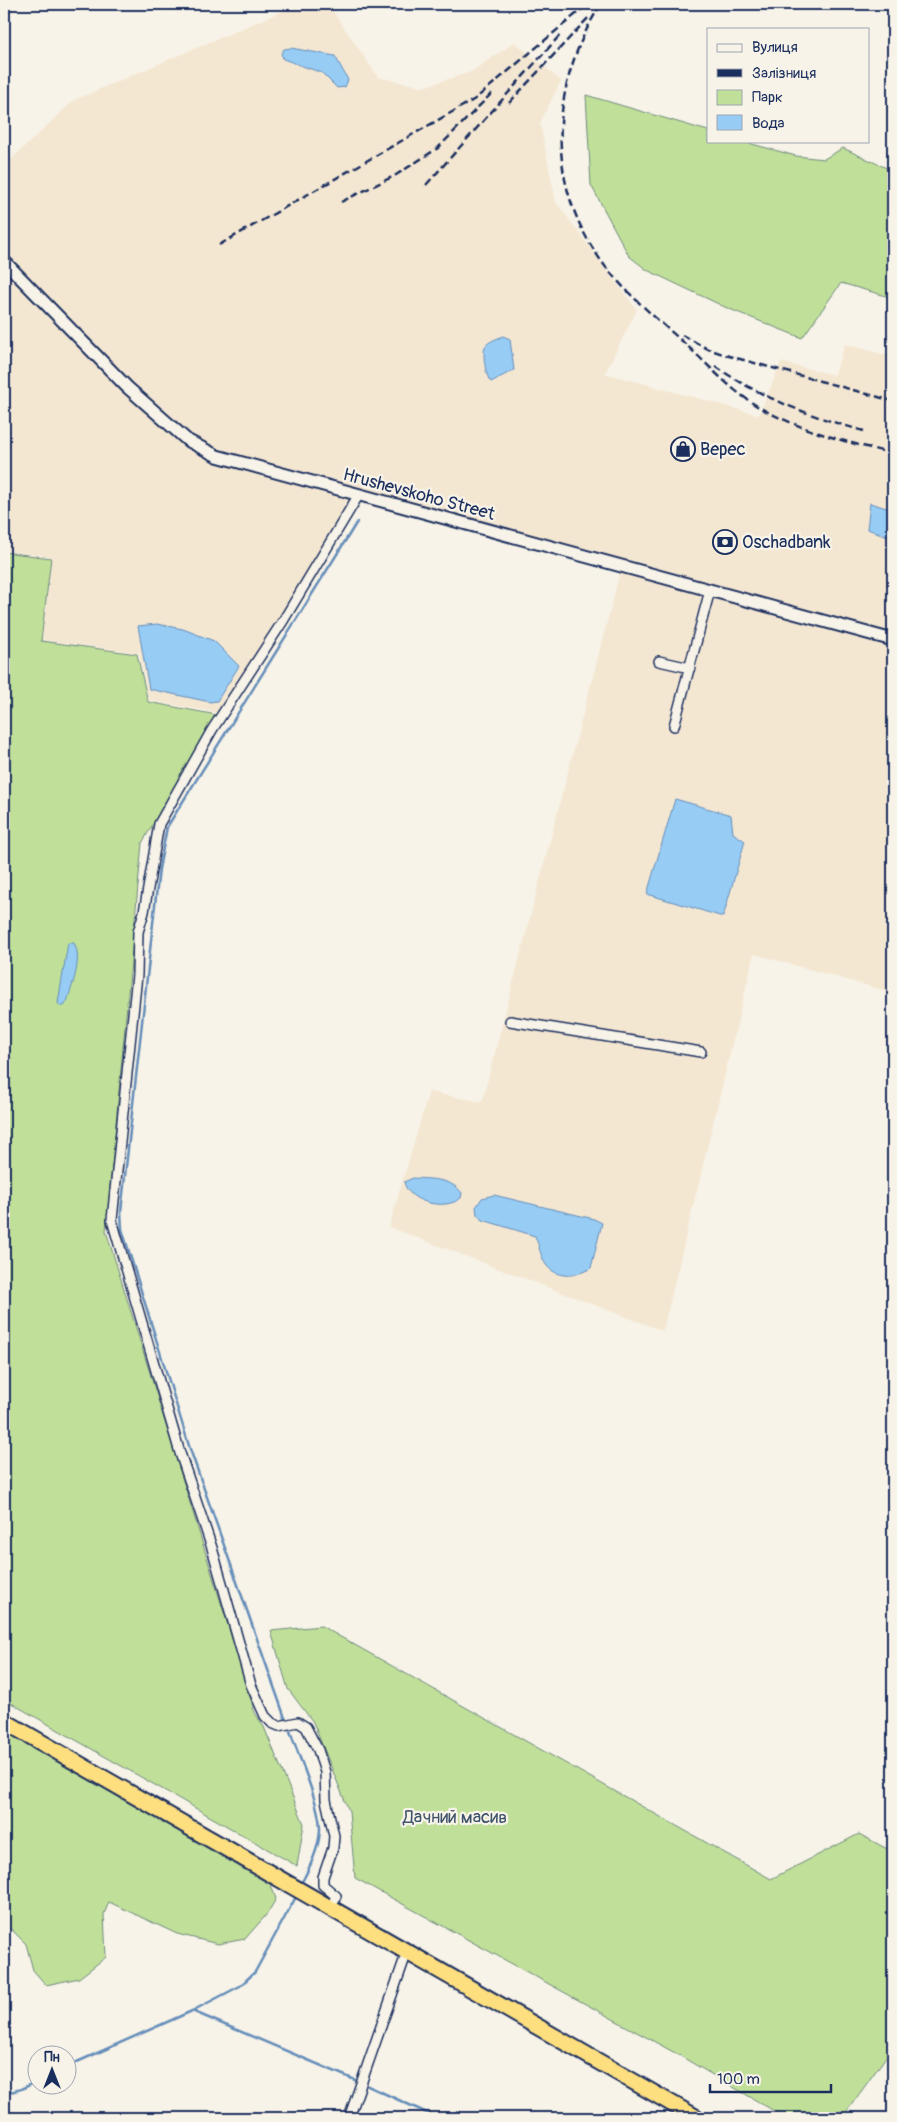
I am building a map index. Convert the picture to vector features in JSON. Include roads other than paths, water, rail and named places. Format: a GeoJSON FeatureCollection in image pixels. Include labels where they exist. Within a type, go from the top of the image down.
{"type":"FeatureCollection","features":[{"type":"Feature","properties":{"kind":"highway"},"geometry":{"type":"LineString","coordinates":[[4,1722],[697,2118]]}},
{"type":"Feature","properties":{"kind":"street","name":"Hrushevskoho Street"},"geometry":{"type":"LineString","coordinates":[[4,261],[127,387],[198,448],[217,456],[358,496],[893,640]]}},
{"type":"Feature","properties":{"kind":"street"},"geometry":{"type":"LineString","coordinates":[[331,1908],[336,1896],[323,1885],[323,1877],[330,1861],[334,1836],[326,1800],[325,1772],[318,1750],[306,1726],[298,1722],[279,1726],[272,1723],[265,1716],[251,1685],[212,1548],[180,1453],[112,1220],[138,975],[137,937],[144,912],[159,824],[212,730],[283,621],[358,496]]}},
{"type":"Feature","properties":{"kind":"street"},"geometry":{"type":"LineString","coordinates":[[674,726],[710,590]]}},
{"type":"Feature","properties":{"kind":"street"},"geometry":{"type":"LineString","coordinates":[[659,661],[690,668]]}},
{"type":"Feature","properties":{"kind":"street"},"geometry":{"type":"LineString","coordinates":[[510,1021],[701,1052]]}},
{"type":"Feature","properties":{"kind":"street"},"geometry":{"type":"LineString","coordinates":[[349,2118],[406,1952]]}},
{"type":"Feature","properties":{"kind":"water"},"geometry":{"type":"Polygon","coordinates":[[[291,48],[335,56],[348,80],[345,87],[337,88],[322,73],[283,59],[281,53],[284,49],[291,48]]]}},
{"type":"Feature","properties":{"kind":"water"},"geometry":{"type":"Polygon","coordinates":[[[503,336],[510,339],[514,370],[491,382],[485,366],[485,347],[490,342],[503,336]]]}},
{"type":"Feature","properties":{"kind":"water"},"geometry":{"type":"Polygon","coordinates":[[[870,503],[893,510],[893,535],[890,537],[867,529],[870,503]]]}},
{"type":"Feature","properties":{"kind":"water"},"geometry":{"type":"Polygon","coordinates":[[[157,624],[183,629],[214,641],[239,666],[217,701],[210,702],[149,689],[138,626],[157,624]]]}},
{"type":"Feature","properties":{"kind":"water"},"geometry":{"type":"Polygon","coordinates":[[[675,799],[731,815],[733,833],[745,841],[723,917],[647,894],[675,799]]]}},
{"type":"Feature","properties":{"kind":"water"},"geometry":{"type":"Polygon","coordinates":[[[68,943],[74,943],[77,964],[67,1002],[64,1006],[60,1006],[58,1003],[68,943]]]}},
{"type":"Feature","properties":{"kind":"water"},"geometry":{"type":"Polygon","coordinates":[[[413,1178],[433,1179],[452,1184],[462,1193],[461,1198],[446,1204],[428,1203],[420,1200],[412,1195],[404,1182],[413,1178]]]}},
{"type":"Feature","properties":{"kind":"water"},"geometry":{"type":"Polygon","coordinates":[[[494,1195],[594,1219],[602,1223],[591,1268],[574,1275],[557,1273],[545,1263],[535,1236],[483,1220],[477,1215],[476,1207],[482,1198],[494,1195]]]}},
{"type":"Feature","properties":{"kind":"waterway"},"geometry":{"type":"LineString","coordinates":[[285,1718],[190,1449],[122,1229],[121,1212],[159,869],[167,827],[357,522]]}},
{"type":"Feature","properties":{"kind":"waterway"},"geometry":{"type":"LineString","coordinates":[[290,1731],[312,1793],[320,1828],[317,1848],[303,1880]]}},
{"type":"Feature","properties":{"kind":"waterway"},"geometry":{"type":"LineString","coordinates":[[78,2062],[192,2011],[240,1986],[255,1972],[297,1895]]}},
{"type":"Feature","properties":{"kind":"waterway"},"geometry":{"type":"LineString","coordinates":[[192,2011],[355,2080]]}},
{"type":"Feature","properties":{"kind":"waterway"},"geometry":{"type":"LineString","coordinates":[[4,2094],[28,2086]]}},
{"type":"Feature","properties":{"kind":"waterway"},"geometry":{"type":"LineString","coordinates":[[368,2086],[438,2118]]}},
{"type":"Feature","properties":{"kind":"railway"},"geometry":{"type":"LineString","coordinates":[[601,4],[584,36],[571,68],[563,102],[561,136],[563,170],[571,203],[585,235],[605,266],[642,306],[723,380],[756,405],[783,419],[814,431],[893,454]]}},
{"type":"Feature","properties":{"kind":"railway"},"geometry":{"type":"LineString","coordinates":[[219,245],[475,99],[582,9]]}},
{"type":"Feature","properties":{"kind":"railway"},"geometry":{"type":"LineString","coordinates":[[509,103],[589,17]]}},
{"type":"Feature","properties":{"kind":"railway"},"geometry":{"type":"LineString","coordinates":[[426,185],[561,34]]}},
{"type":"Feature","properties":{"kind":"railway"},"geometry":{"type":"LineString","coordinates":[[341,202],[396,175],[438,148],[493,92]]}},
{"type":"Feature","properties":{"kind":"railway"},"geometry":{"type":"LineString","coordinates":[[682,335],[708,349],[729,356],[893,401]]}},
{"type":"Feature","properties":{"kind":"railway"},"geometry":{"type":"LineString","coordinates":[[715,366],[750,388],[786,405],[864,431]]}},
{"type":"Feature","properties":{"kind":"place","name":"Верес"},"geometry":{"type":"Point","coordinates":[683,449]}},
{"type":"Feature","properties":{"kind":"place","name":"Oschadbank"},"geometry":{"type":"Point","coordinates":[725,542]}},
{"type":"Feature","properties":{"kind":"park label","name":"Дачний масив"},"geometry":{"type":"Point","coordinates":[455,1817]}}]}
